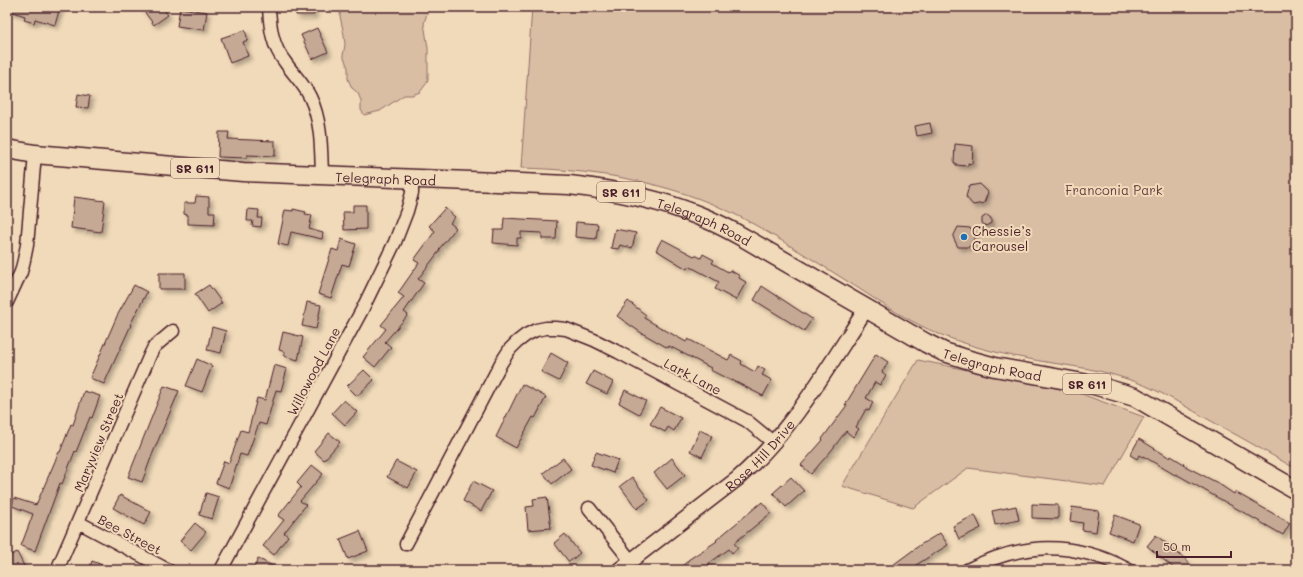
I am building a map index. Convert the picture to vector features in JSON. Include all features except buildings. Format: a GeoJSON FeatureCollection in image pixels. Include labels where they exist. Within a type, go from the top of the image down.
{"type":"FeatureCollection","features":[{"type":"Feature","properties":{"kind":"main road","name":"Telegraph Road"},"geometry":{"type":"LineString","coordinates":[[7,149],[35,154],[243,172],[569,185],[608,190],[641,197],[686,211],[720,225],[926,343],[954,355],[994,367],[1094,385],[1135,398],[1296,490]]}},
{"type":"Feature","properties":{"kind":"street"},"geometry":{"type":"LineString","coordinates":[[270,7],[272,35],[276,49],[283,61],[310,96],[316,111],[319,126],[322,176]]}},
{"type":"Feature","properties":{"kind":"street"},"geometry":{"type":"LineString","coordinates":[[7,302],[20,272],[27,245],[35,154]]}},
{"type":"Feature","properties":{"kind":"street","name":"Willowood Lane"},"geometry":{"type":"LineString","coordinates":[[221,570],[362,310],[395,242],[407,211],[412,193],[412,178]]}},
{"type":"Feature","properties":{"kind":"street","name":"Rose Hill Drive"},"geometry":{"type":"LineString","coordinates":[[619,570],[737,479],[774,443],[807,400],[866,309]]}},
{"type":"Feature","properties":{"kind":"street","name":"Lark Lane"},"geometry":{"type":"LineString","coordinates":[[406,544],[501,363],[510,349],[517,342],[536,330],[546,328],[566,329],[594,340],[748,422],[774,443]]}},
{"type":"Feature","properties":{"kind":"street","name":"Maryview Street"},"geometry":{"type":"LineString","coordinates":[[57,570],[150,355],[154,347],[173,331]]}},
{"type":"Feature","properties":{"kind":"street"},"geometry":{"type":"LineString","coordinates":[[590,508],[631,561]]}},
{"type":"Feature","properties":{"kind":"street","name":"Bee Street"},"geometry":{"type":"LineString","coordinates":[[78,522],[168,570]]}},
{"type":"Feature","properties":{"kind":"street"},"geometry":{"type":"LineString","coordinates":[[967,570],[1005,554],[1027,549],[1050,548],[1091,554],[1112,561],[1129,570]]}},
{"type":"Feature","properties":{"kind":"green space"},"geometry":{"type":"Polygon","coordinates":[[[341,7],[429,7],[424,23],[428,48],[428,79],[420,92],[412,95],[404,95],[380,111],[364,115],[361,110],[361,101],[358,93],[352,88],[348,79],[348,68],[343,55],[345,45],[340,16],[341,7]]]}},
{"type":"Feature","properties":{"kind":"green space","name":"Franconia Park"},"geometry":{"type":"Polygon","coordinates":[[[532,7],[1296,7],[1296,469],[1175,400],[1134,381],[1100,371],[992,351],[960,342],[939,334],[897,313],[821,264],[757,226],[701,200],[643,182],[613,176],[552,169],[521,168],[532,7]]]}},
{"type":"Feature","properties":{"kind":"green space"},"geometry":{"type":"Polygon","coordinates":[[[918,360],[1076,392],[1144,417],[1105,486],[968,468],[913,508],[842,486],[918,360]]]}},
{"type":"Feature","properties":{"kind":"place","name":"Chessie’s Carousel"},"geometry":{"type":"Point","coordinates":[964,237]}}]}
